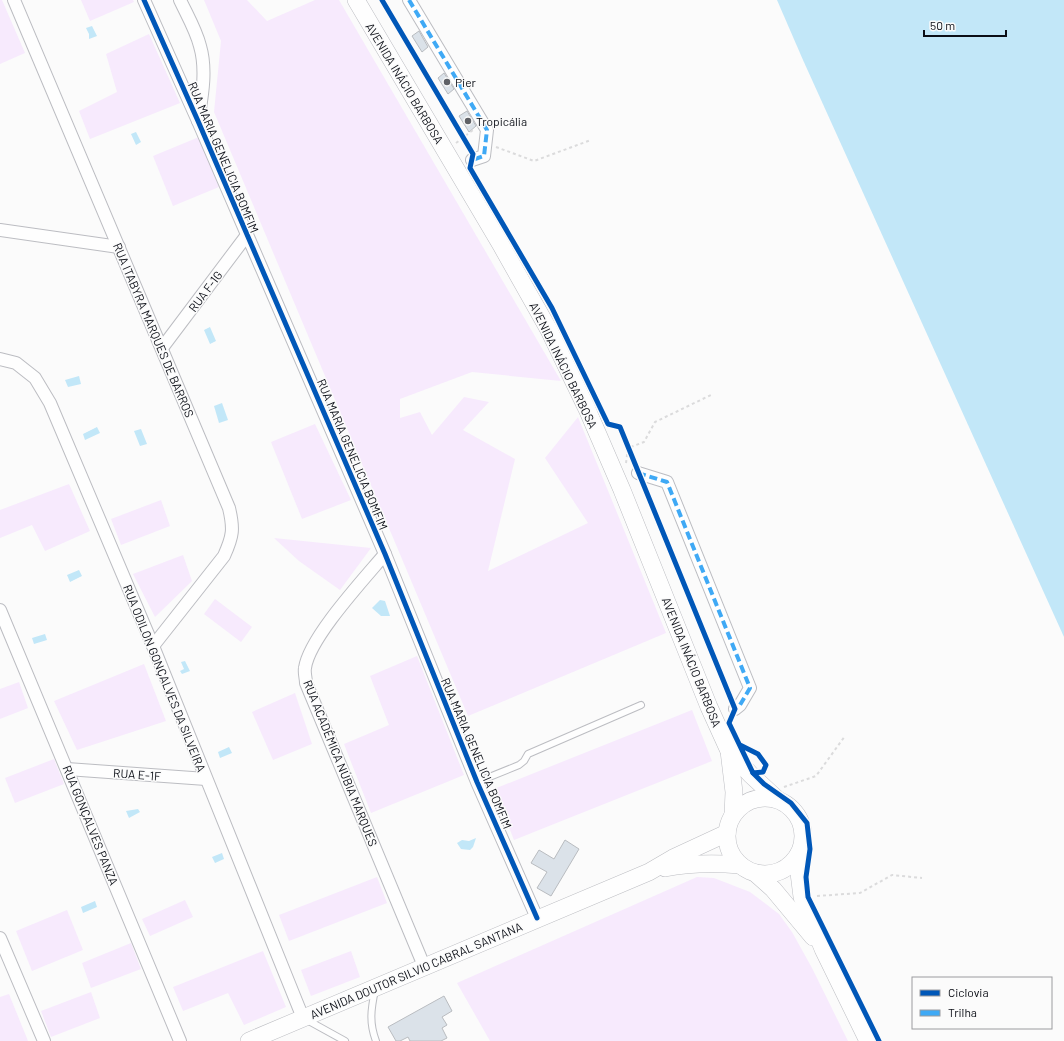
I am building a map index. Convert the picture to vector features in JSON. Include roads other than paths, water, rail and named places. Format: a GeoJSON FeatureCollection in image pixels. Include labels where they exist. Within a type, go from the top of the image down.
{"type":"FeatureCollection","features":[{"type":"Feature","properties":{"kind":"main road","name":"AVENIDA INÁCIO BARBOSA"},"geometry":{"type":"LineString","coordinates":[[356,0],[501,245],[549,330],[587,409],[622,490],[709,707],[729,751],[734,792],[732,815]]}},
{"type":"Feature","properties":{"kind":"main road","name":"AVENIDA INÁCIO BARBOSA"},"geometry":{"type":"LineString","coordinates":[[729,751],[751,775],[778,794]]}},
{"type":"Feature","properties":{"kind":"main road"},"geometry":{"type":"LineString","coordinates":[[778,794],[799,818],[803,838],[801,848],[797,857],[783,870],[774,873],[755,873],[747,870],[740,864],[729,850],[727,842],[728,824],[732,815],[747,802],[757,798],[778,794]]}},
{"type":"Feature","properties":{"kind":"main road","name":"AVENIDA DOUTOR SILVIO CABRAL SANTANA"},"geometry":{"type":"LineString","coordinates":[[248,1041],[649,872],[674,858],[727,833]]}},
{"type":"Feature","properties":{"kind":"main road"},"geometry":{"type":"LineString","coordinates":[[797,857],[802,897],[823,949],[868,1041]]}},
{"type":"Feature","properties":{"kind":"main road","name":"AVENIDA DOUTOR SILVIO CABRAL SANTANA"},"geometry":{"type":"LineString","coordinates":[[649,872],[678,866],[710,863],[740,864]]}},
{"type":"Feature","properties":{"kind":"main road"},"geometry":{"type":"LineString","coordinates":[[755,873],[773,889],[823,949]]}},
{"type":"Feature","properties":{"kind":"street","name":"RUA ITABYRA MARQUES DE BARROS"},"geometry":{"type":"LineString","coordinates":[[14,0],[229,508],[233,526],[231,542],[224,556],[152,646]]}},
{"type":"Feature","properties":{"kind":"street","name":"RUA MARIA GENELICIA BOMFIM"},"geometry":{"type":"LineString","coordinates":[[144,0],[248,235],[385,554],[477,782],[537,918]]}},
{"type":"Feature","properties":{"kind":"street"},"geometry":{"type":"LineString","coordinates":[[180,0],[200,46],[203,70],[203,89],[198,121]]}},
{"type":"Feature","properties":{"kind":"street"},"geometry":{"type":"LineString","coordinates":[[409,0],[487,130],[484,156],[472,160]]}},
{"type":"Feature","properties":{"kind":"street"},"geometry":{"type":"LineString","coordinates":[[0,230],[119,246]]}},
{"type":"Feature","properties":{"kind":"street","name":"RUA F-1G"},"geometry":{"type":"LineString","coordinates":[[162,348],[248,235]]}},
{"type":"Feature","properties":{"kind":"street","name":"RUA ODILON GONÇALVES DA SILVEIRA"},"geometry":{"type":"LineString","coordinates":[[0,359],[16,363],[36,378],[50,403],[152,646],[303,1018]]}},
{"type":"Feature","properties":{"kind":"street"},"geometry":{"type":"LineString","coordinates":[[638,473],[668,482],[750,688],[740,705],[734,709]]}},
{"type":"Feature","properties":{"kind":"street","name":"RUA ACADÊMICA NÚBIA MARQUES"},"geometry":{"type":"LineString","coordinates":[[385,554],[331,619],[312,647],[305,668],[306,683],[424,966]]}},
{"type":"Feature","properties":{"kind":"street","name":"RUA GONÇALVES PANZA"},"geometry":{"type":"LineString","coordinates":[[0,610],[180,1041]]}},
{"type":"Feature","properties":{"kind":"street","name":"RUA E-1F"},"geometry":{"type":"LineString","coordinates":[[67,769],[206,779]]}},
{"type":"Feature","properties":{"kind":"street"},"geometry":{"type":"LineString","coordinates":[[0,938],[44,1041]]}},
{"type":"Feature","properties":{"kind":"lane"},"geometry":{"type":"LineString","coordinates":[[477,782],[519,765],[524,761],[528,754],[641,705]]}},
{"type":"Feature","properties":{"kind":"lane"},"geometry":{"type":"LineString","coordinates":[[376,988],[370,1011],[372,1032],[376,1041]]}},
{"type":"Feature","properties":{"kind":"lane"},"geometry":{"type":"LineString","coordinates":[[303,1018],[345,1041]]}},
{"type":"Feature","properties":{"kind":"water"},"geometry":{"type":"Polygon","coordinates":[[[777,0],[1064,0],[1064,637],[803,60],[777,0]]]}},
{"type":"Feature","properties":{"kind":"water"},"geometry":{"type":"Polygon","coordinates":[[[92,26],[97,36],[89,39],[89,34],[86,28],[92,26]]]}},
{"type":"Feature","properties":{"kind":"water"},"geometry":{"type":"Polygon","coordinates":[[[136,132],[141,142],[136,145],[131,134],[136,132]]]}},
{"type":"Feature","properties":{"kind":"water"},"geometry":{"type":"Polygon","coordinates":[[[210,327],[216,341],[210,344],[204,330],[210,327]]]}},
{"type":"Feature","properties":{"kind":"water"},"geometry":{"type":"Polygon","coordinates":[[[79,376],[81,384],[68,387],[65,380],[79,376]]]}},
{"type":"Feature","properties":{"kind":"water"},"geometry":{"type":"Polygon","coordinates":[[[222,403],[228,420],[219,423],[214,406],[222,403]]]}},
{"type":"Feature","properties":{"kind":"water"},"geometry":{"type":"Polygon","coordinates":[[[97,427],[100,433],[85,440],[83,434],[97,427]]]}},
{"type":"Feature","properties":{"kind":"water"},"geometry":{"type":"Polygon","coordinates":[[[141,429],[147,444],[140,446],[134,431],[141,429]]]}},
{"type":"Feature","properties":{"kind":"water"},"geometry":{"type":"Polygon","coordinates":[[[79,570],[82,576],[70,582],[67,575],[79,570]]]}},
{"type":"Feature","properties":{"kind":"water"},"geometry":{"type":"Polygon","coordinates":[[[380,600],[385,601],[390,616],[381,616],[372,608],[380,600]]]}},
{"type":"Feature","properties":{"kind":"water"},"geometry":{"type":"Polygon","coordinates":[[[45,634],[47,640],[34,644],[32,638],[45,634]]]}},
{"type":"Feature","properties":{"kind":"water"},"geometry":{"type":"Polygon","coordinates":[[[185,661],[190,671],[182,674],[180,671],[184,669],[181,662],[185,661]]]}},
{"type":"Feature","properties":{"kind":"water"},"geometry":{"type":"Polygon","coordinates":[[[229,747],[232,753],[220,758],[218,752],[229,747]]]}},
{"type":"Feature","properties":{"kind":"water"},"geometry":{"type":"Polygon","coordinates":[[[138,809],[140,812],[129,818],[126,811],[138,809]]]}},
{"type":"Feature","properties":{"kind":"water"},"geometry":{"type":"Polygon","coordinates":[[[476,838],[473,847],[470,850],[461,849],[457,843],[462,840],[469,841],[476,838]]]}},
{"type":"Feature","properties":{"kind":"water"},"geometry":{"type":"Polygon","coordinates":[[[222,853],[224,859],[215,863],[212,857],[222,853]]]}},
{"type":"Feature","properties":{"kind":"water"},"geometry":{"type":"Polygon","coordinates":[[[95,901],[97,907],[83,913],[81,907],[95,901]]]}},
{"type":"Feature","properties":{"kind":"place","name":"Pier"},"geometry":{"type":"Point","coordinates":[447,82]}},
{"type":"Feature","properties":{"kind":"place","name":"Tropicália"},"geometry":{"type":"Point","coordinates":[468,121]}}]}
